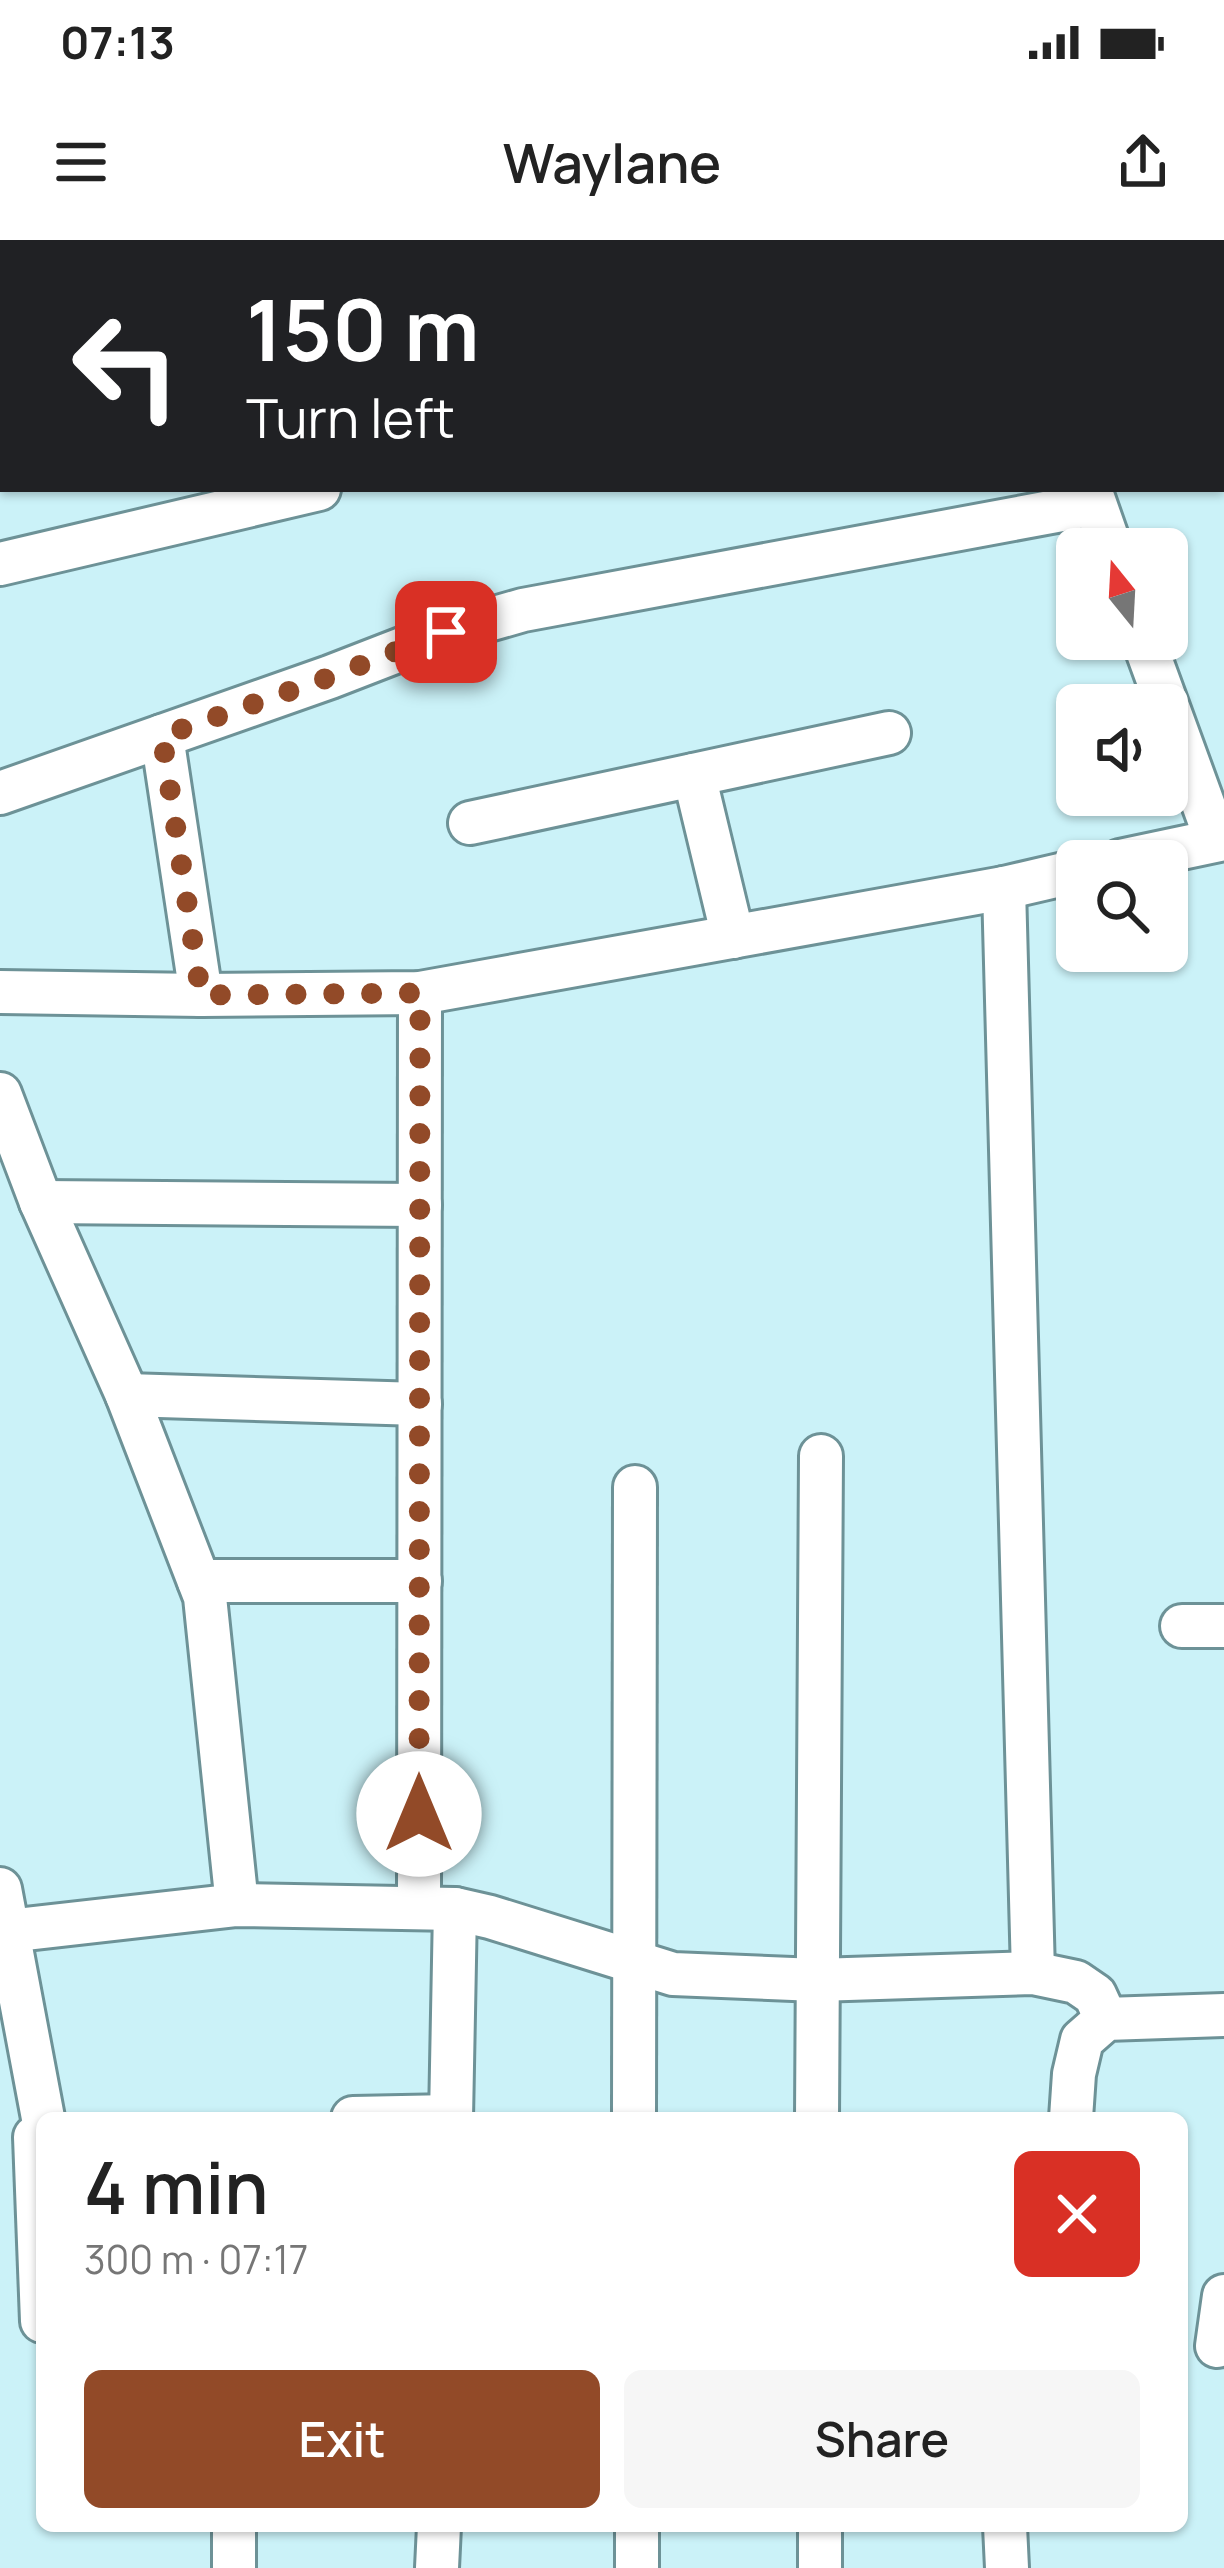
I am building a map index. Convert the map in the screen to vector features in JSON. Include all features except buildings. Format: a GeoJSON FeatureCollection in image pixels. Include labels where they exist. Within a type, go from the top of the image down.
{"type":"FeatureCollection","features":[{"type":"Feature","properties":{"kind":"street"},"geometry":{"type":"LineString","coordinates":[[0,564],[306,492]]}},
{"type":"Feature","properties":{"kind":"street"},"geometry":{"type":"LineString","coordinates":[[0,793],[446,632],[523,610],[1092,496],[1103,528]]}},
{"type":"Feature","properties":{"kind":"street"},"geometry":{"type":"LineString","coordinates":[[1151,660],[1220,839],[1188,846]]}},
{"type":"Feature","properties":{"kind":"street"},"geometry":{"type":"LineString","coordinates":[[470,823],[889,733]]}},
{"type":"Feature","properties":{"kind":"street"},"geometry":{"type":"LineString","coordinates":[[162,736],[201,995]]}},
{"type":"Feature","properties":{"kind":"street"},"geometry":{"type":"LineString","coordinates":[[694,775],[733,937]]}},
{"type":"Feature","properties":{"kind":"street"},"geometry":{"type":"LineString","coordinates":[[0,992],[420,993],[1056,876]]}},
{"type":"Feature","properties":{"kind":"street"},"geometry":{"type":"LineString","coordinates":[[1004,888],[1033,1972]]}},
{"type":"Feature","properties":{"kind":"street"},"geometry":{"type":"LineString","coordinates":[[420,993],[420,1581],[451,2112]]}},
{"type":"Feature","properties":{"kind":"street"},"geometry":{"type":"LineString","coordinates":[[0,1094],[41,1202],[127,1395],[205,1597],[237,1905]]}},
{"type":"Feature","properties":{"kind":"street"},"geometry":{"type":"LineString","coordinates":[[41,1202],[420,1205]]}},
{"type":"Feature","properties":{"kind":"street"},"geometry":{"type":"LineString","coordinates":[[127,1395],[420,1404]]}},
{"type":"Feature","properties":{"kind":"street"},"geometry":{"type":"LineString","coordinates":[[818,2112],[821,1456]]}},
{"type":"Feature","properties":{"kind":"street"},"geometry":{"type":"LineString","coordinates":[[634,1487],[634,2112]]}},
{"type":"Feature","properties":{"kind":"street"},"geometry":{"type":"LineString","coordinates":[[200,1581],[420,1581]]}},
{"type":"Feature","properties":{"kind":"street"},"geometry":{"type":"LineString","coordinates":[[1182,1626],[1224,1627]]}},
{"type":"Feature","properties":{"kind":"street"},"geometry":{"type":"LineString","coordinates":[[0,1888],[30,2133],[36,2227]]}},
{"type":"Feature","properties":{"kind":"street"},"geometry":{"type":"LineString","coordinates":[[4,1932],[237,1905],[437,1908],[490,1917],[673,1974],[817,1980],[1033,1972],[1076,1982],[1095,1995],[1106,2019]]}},
{"type":"Feature","properties":{"kind":"street"},"geometry":{"type":"LineString","coordinates":[[1071,2112],[1073,2074],[1082,2040],[1106,2019],[1224,2015]]}},
{"type":"Feature","properties":{"kind":"street"},"geometry":{"type":"LineString","coordinates":[[1208,2350],[1224,2296]]}},
{"type":"Feature","properties":{"kind":"street"},"geometry":{"type":"LineString","coordinates":[[234,2532],[234,2568]]}},
{"type":"Feature","properties":{"kind":"street"},"geometry":{"type":"LineString","coordinates":[[437,2568],[439,2532]]}},
{"type":"Feature","properties":{"kind":"street"},"geometry":{"type":"LineString","coordinates":[[637,2532],[637,2568]]}},
{"type":"Feature","properties":{"kind":"street"},"geometry":{"type":"LineString","coordinates":[[820,2532],[820,2568]]}},
{"type":"Feature","properties":{"kind":"street"},"geometry":{"type":"LineString","coordinates":[[1005,2532],[1007,2568]]}},
{"type":"Feature","properties":{"kind":"route"},"geometry":{"type":"LineString","coordinates":[[419,1814],[420,993],[201,995],[162,736],[446,632]]}}]}
